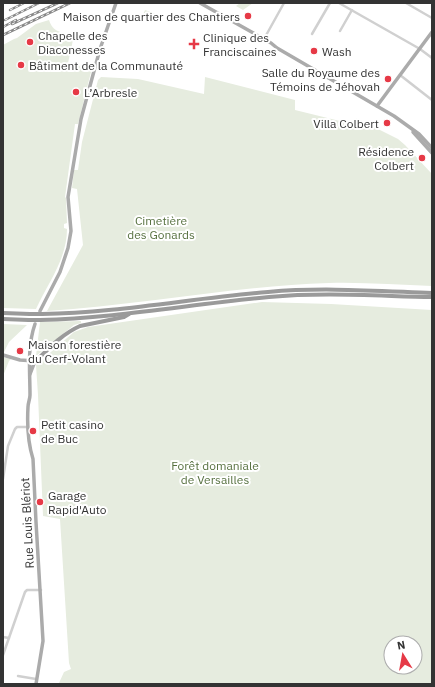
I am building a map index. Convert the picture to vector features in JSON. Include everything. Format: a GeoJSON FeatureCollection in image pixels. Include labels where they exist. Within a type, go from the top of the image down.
{"type":"FeatureCollection","features":[{"type":"Feature","properties":{"kind":"highway"},"geometry":{"type":"LineString","coordinates":[[3,313],[86,313],[277,291],[298,290],[432,293]]}},
{"type":"Feature","properties":{"kind":"highway"},"geometry":{"type":"LineString","coordinates":[[3,319],[40,320],[87,318],[298,295],[432,297]]}},
{"type":"Feature","properties":{"kind":"highway"},"geometry":{"type":"LineString","coordinates":[[39,358],[74,328],[124,317],[131,313]]}},
{"type":"Feature","properties":{"kind":"main road"},"geometry":{"type":"LineString","coordinates":[[41,313],[60,272],[68,248],[71,230],[68,198],[81,119],[100,49],[116,3]]}},
{"type":"Feature","properties":{"kind":"main road"},"geometry":{"type":"LineString","coordinates":[[200,3],[261,40],[377,106],[418,134],[432,148]]}},
{"type":"Feature","properties":{"kind":"main road"},"geometry":{"type":"LineString","coordinates":[[377,106],[432,32]]}},
{"type":"Feature","properties":{"kind":"main road"},"geometry":{"type":"LineString","coordinates":[[256,36],[264,39],[275,47]]}},
{"type":"Feature","properties":{"kind":"main road"},"geometry":{"type":"LineString","coordinates":[[413,131],[432,153]]}},
{"type":"Feature","properties":{"kind":"main road","name":"Rue Louis Blériot"},"geometry":{"type":"LineString","coordinates":[[34,324],[29,361],[30,397],[28,408],[28,427],[30,450],[33,459],[43,641],[36,684]]}},
{"type":"Feature","properties":{"kind":"main road"},"geometry":{"type":"LineString","coordinates":[[3,355],[20,360],[35,361]]}},
{"type":"Feature","properties":{"kind":"main road"},"geometry":{"type":"LineString","coordinates":[[29,374],[35,361],[39,358]]}},
{"type":"Feature","properties":{"kind":"street"},"geometry":{"type":"LineString","coordinates":[[264,39],[284,3]]}},
{"type":"Feature","properties":{"kind":"street"},"geometry":{"type":"LineString","coordinates":[[312,34],[330,3]]}},
{"type":"Feature","properties":{"kind":"street"},"geometry":{"type":"LineString","coordinates":[[339,3],[420,49],[432,58]]}},
{"type":"Feature","properties":{"kind":"street"},"geometry":{"type":"LineString","coordinates":[[406,3],[432,18]]}},
{"type":"Feature","properties":{"kind":"street"},"geometry":{"type":"LineString","coordinates":[[340,31],[352,10]]}},
{"type":"Feature","properties":{"kind":"street"},"geometry":{"type":"LineString","coordinates":[[400,76],[432,100]]}},
{"type":"Feature","properties":{"kind":"street"},"geometry":{"type":"LineString","coordinates":[[3,478],[8,446],[15,429],[17,427],[28,427]]}},
{"type":"Feature","properties":{"kind":"street"},"geometry":{"type":"LineString","coordinates":[[3,655],[25,592],[28,590],[41,590]]}},
{"type":"Feature","properties":{"kind":"street"},"geometry":{"type":"LineString","coordinates":[[3,637],[9,638]]}},
{"type":"Feature","properties":{"kind":"street"},"geometry":{"type":"LineString","coordinates":[[18,676],[36,679]]}},
{"type":"Feature","properties":{"kind":"green space"},"geometry":{"type":"Polygon","coordinates":[[[240,3],[253,3],[243,10],[236,6],[240,3]]]}},
{"type":"Feature","properties":{"kind":"green space"},"geometry":{"type":"Polygon","coordinates":[[[145,10],[162,16],[159,22],[142,17],[145,10]]]}},
{"type":"Feature","properties":{"kind":"green space"},"geometry":{"type":"Polygon","coordinates":[[[49,20],[51,25],[57,31],[78,36],[73,40],[68,63],[92,68],[78,124],[75,124],[65,197],[67,223],[64,224],[64,228],[67,229],[66,240],[60,261],[36,309],[3,308],[3,45],[17,38],[36,24],[49,20]]]}},
{"type":"Feature","properties":{"kind":"green space","name":"Cimetière des Gonards"},"geometry":{"type":"Polygon","coordinates":[[[101,77],[138,79],[204,94],[205,77],[295,100],[295,110],[352,124],[356,118],[398,139],[432,174],[432,286],[355,283],[293,285],[117,305],[47,311],[83,245],[77,189],[72,188],[74,170],[78,170],[82,142],[98,80],[101,77]]]}},
{"type":"Feature","properties":{"kind":"green space","name":"Forêt domaniale de Versailles"},"geometry":{"type":"Polygon","coordinates":[[[262,302],[331,304],[432,310],[432,684],[60,684],[59,683],[64,672],[71,669],[69,663],[60,519],[43,516],[36,365],[74,332],[88,327],[262,302]]]}},
{"type":"Feature","properties":{"kind":"green space"},"geometry":{"type":"Polygon","coordinates":[[[81,321],[81,323],[74,325],[36,356],[40,322],[81,321]]]}},
{"type":"Feature","properties":{"kind":"green space"},"geometry":{"type":"Polygon","coordinates":[[[3,324],[27,325],[9,342],[3,354],[3,324]]]}},
{"type":"Feature","properties":{"kind":"green space"},"geometry":{"type":"Polygon","coordinates":[[[3,357],[11,359],[3,376],[3,357]]]}},
{"type":"Feature","properties":{"kind":"railway"},"geometry":{"type":"LineString","coordinates":[[10,10],[24,3]]}},
{"type":"Feature","properties":{"kind":"railway"},"geometry":{"type":"LineString","coordinates":[[5,20],[39,3]]}},
{"type":"Feature","properties":{"kind":"railway"},"geometry":{"type":"LineString","coordinates":[[12,24],[58,3]]}},
{"type":"Feature","properties":{"kind":"railway"},"geometry":{"type":"LineString","coordinates":[[3,35],[70,3]]}},
{"type":"Feature","properties":{"kind":"railway"},"geometry":{"type":"LineString","coordinates":[[3,27],[16,20]]}},
{"type":"Feature","properties":{"kind":"place","name":"Maison de quartier des Chantiers"},"geometry":{"type":"Point","coordinates":[248,16]}},
{"type":"Feature","properties":{"kind":"place","name":"Chapelle des Diaconesses"},"geometry":{"type":"Point","coordinates":[30,42]}},
{"type":"Feature","properties":{"kind":"place","name":"Clinique des Franciscaines"},"geometry":{"type":"Point","coordinates":[194,44]}},
{"type":"Feature","properties":{"kind":"place","name":"Wash"},"geometry":{"type":"Point","coordinates":[314,51]}},
{"type":"Feature","properties":{"kind":"place","name":"Bâtiment de la Communauté"},"geometry":{"type":"Point","coordinates":[21,65]}},
{"type":"Feature","properties":{"kind":"place","name":"Salle du Royaume des Témoins de Jéhovah"},"geometry":{"type":"Point","coordinates":[388,79]}},
{"type":"Feature","properties":{"kind":"place","name":"L’Arbresle"},"geometry":{"type":"Point","coordinates":[76,92]}},
{"type":"Feature","properties":{"kind":"place","name":"Villa Colbert"},"geometry":{"type":"Point","coordinates":[387,123]}},
{"type":"Feature","properties":{"kind":"place","name":"Résidence Colbert"},"geometry":{"type":"Point","coordinates":[422,158]}},
{"type":"Feature","properties":{"kind":"place","name":"Maison forestière du Cerf-Volant"},"geometry":{"type":"Point","coordinates":[20,351]}},
{"type":"Feature","properties":{"kind":"place","name":"Petit casino de Buc"},"geometry":{"type":"Point","coordinates":[33,431]}},
{"type":"Feature","properties":{"kind":"place","name":"Garage Rapid'Auto"},"geometry":{"type":"Point","coordinates":[40,502]}}]}
